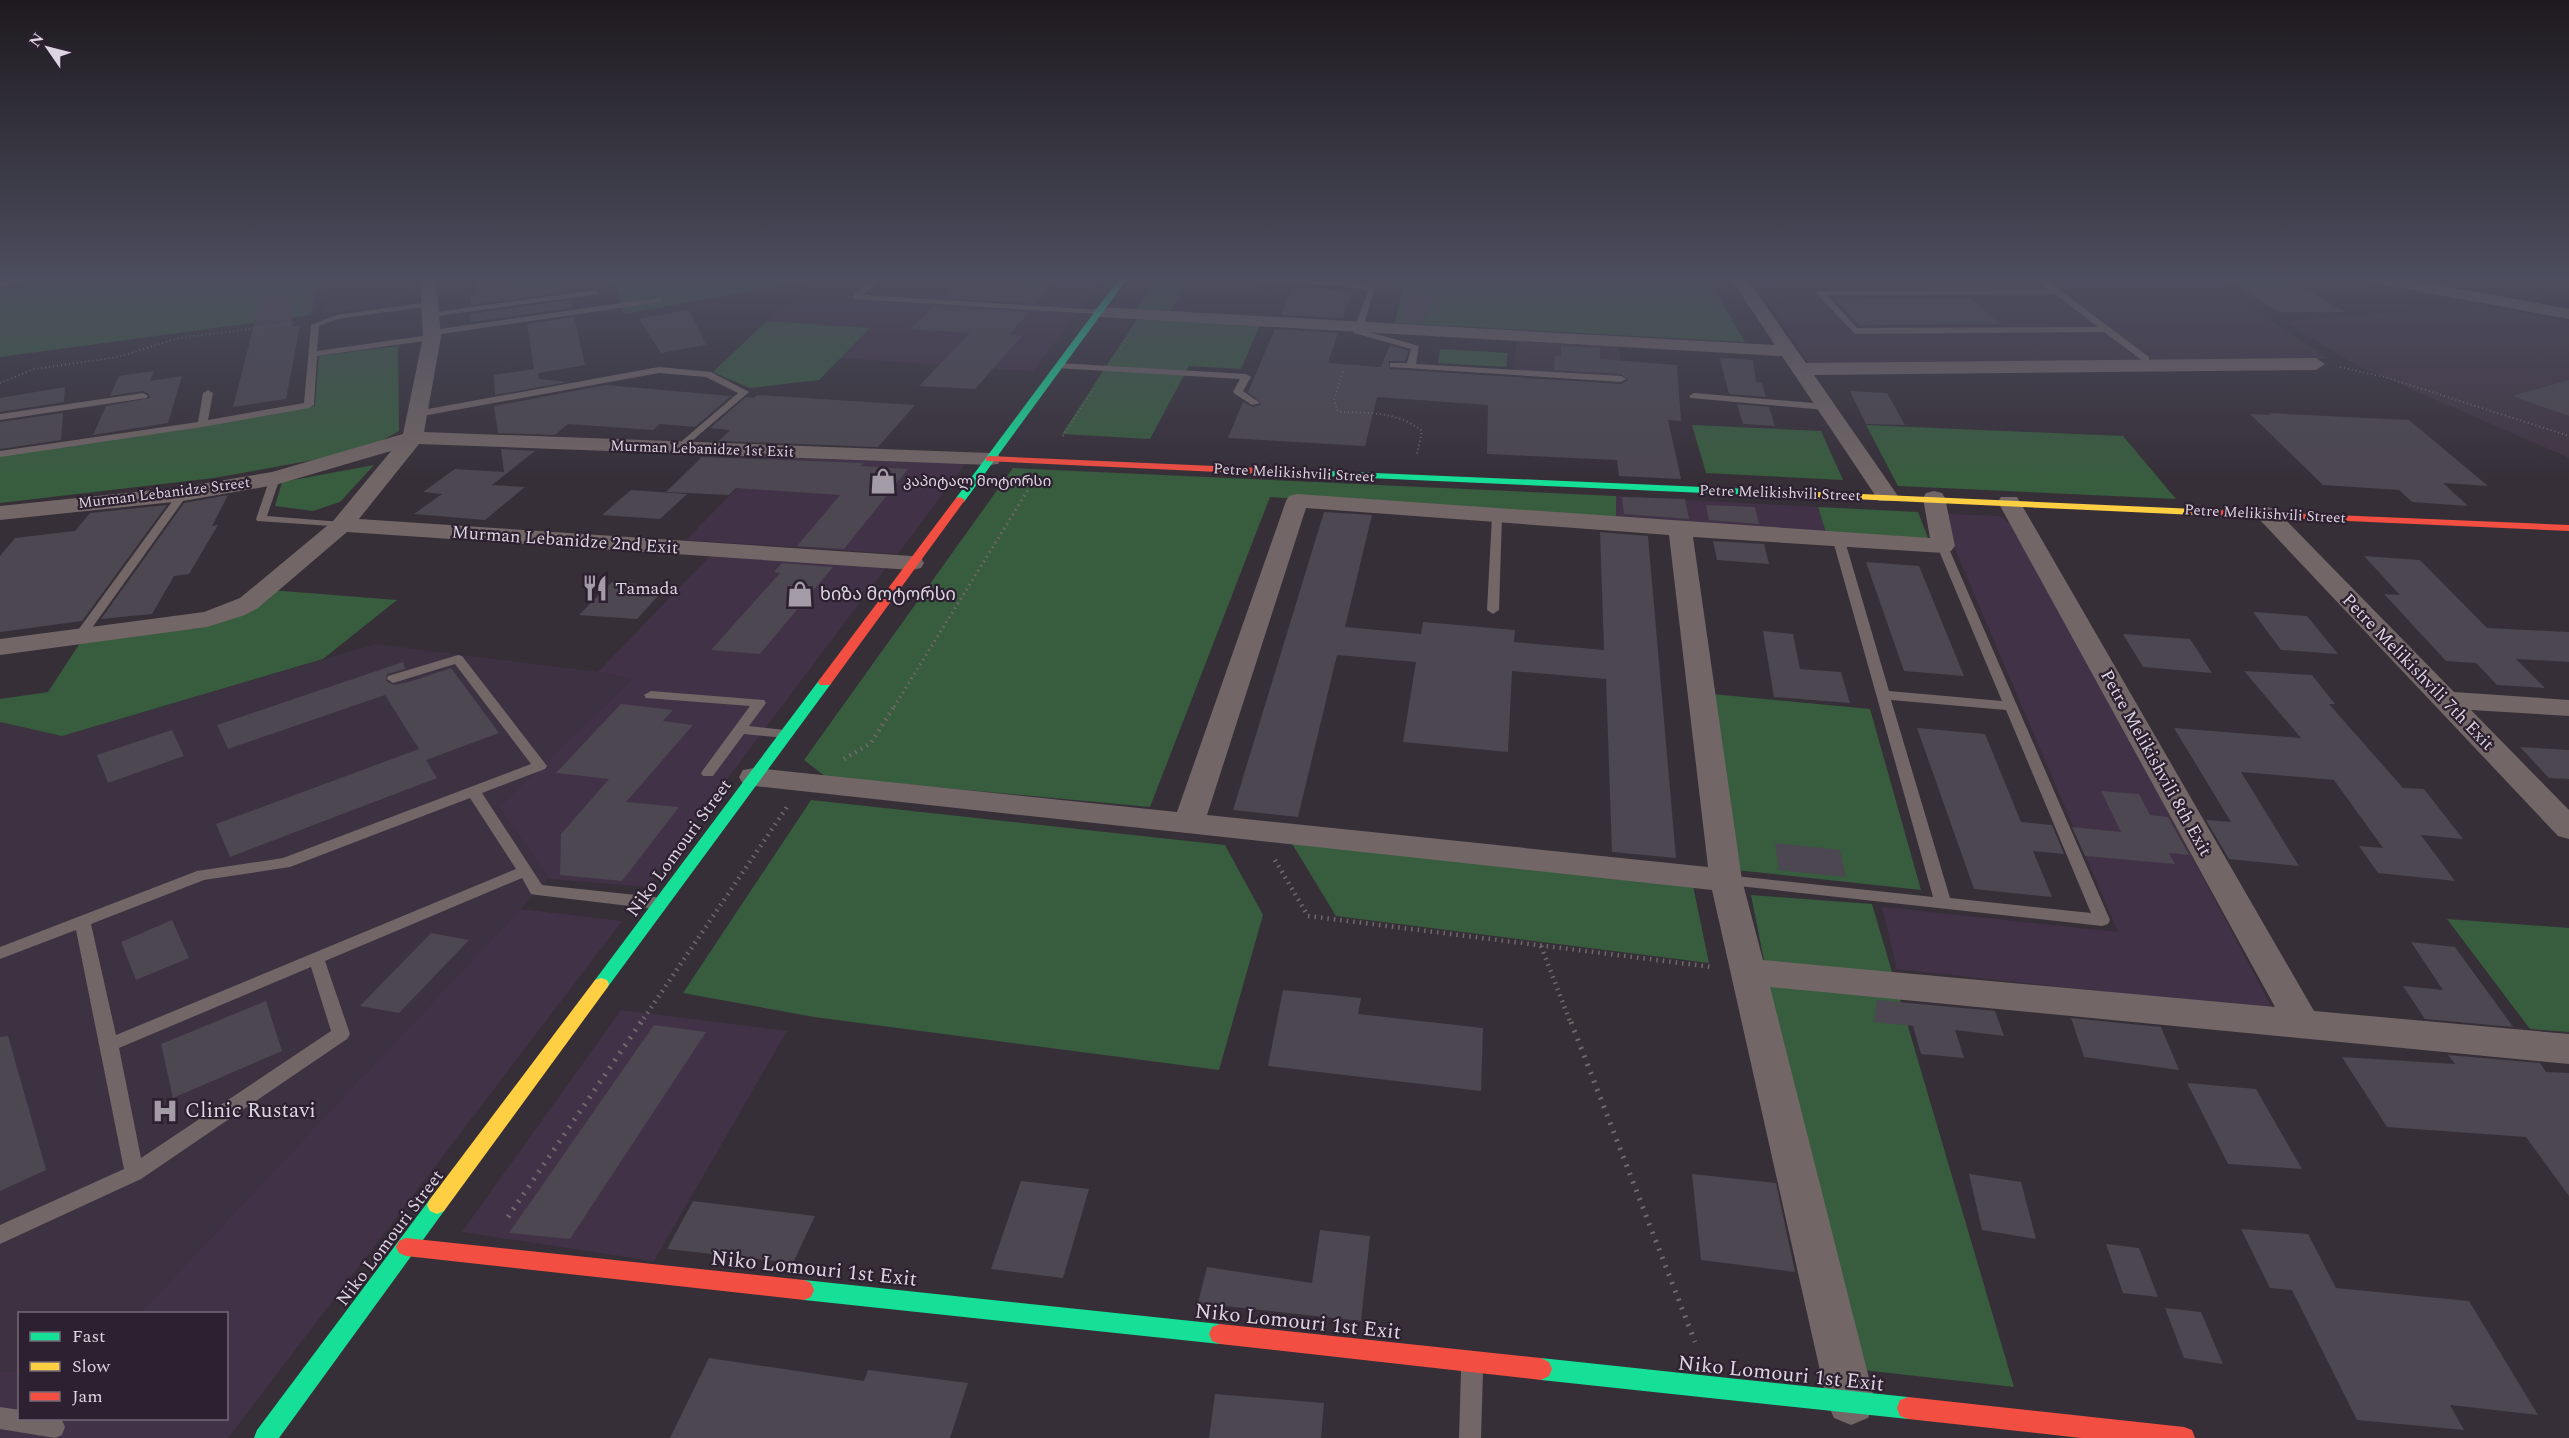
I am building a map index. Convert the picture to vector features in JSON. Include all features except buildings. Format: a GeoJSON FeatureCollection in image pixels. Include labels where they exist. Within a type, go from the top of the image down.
{"type":"FeatureCollection","features":[{"type":"Feature","properties":{"kind":"street"},"geometry":{"type":"LineString","coordinates":[[0,646],[207,620],[249,603],[342,525],[413,438],[427,346]]}},
{"type":"Feature","properties":{"kind":"street","name":"Niko Lomouri Street"},"geometry":{"type":"LineString","coordinates":[[265,1438],[1074,346]]}},
{"type":"Feature","properties":{"kind":"street"},"geometry":{"type":"LineString","coordinates":[[1704,346],[1788,351]]}},
{"type":"Feature","properties":{"kind":"street"},"geometry":{"type":"LineString","coordinates":[[1785,346],[1887,496]]}},
{"type":"Feature","properties":{"kind":"street"},"geometry":{"type":"LineString","coordinates":[[1800,369],[2316,364]]}},
{"type":"Feature","properties":{"kind":"street","name":"Murman Lebanidze 1st Exit"},"geometry":{"type":"LineString","coordinates":[[413,438],[990,459]]}},
{"type":"Feature","properties":{"kind":"street","name":"Murman Lebanidze Street"},"geometry":{"type":"LineString","coordinates":[[0,513],[183,494],[275,478],[413,438]]}},
{"type":"Feature","properties":{"kind":"street","name":"Petre Melikishvili Street"},"geometry":{"type":"LineString","coordinates":[[990,459],[1412,479],[1934,498],[2569,528]]}},
{"type":"Feature","properties":{"kind":"street"},"geometry":{"type":"LineString","coordinates":[[1189,823],[1297,501],[1680,530],[1944,546],[1934,498]]}},
{"type":"Feature","properties":{"kind":"street","name":"Petre Melikishvili 8th Exit"},"geometry":{"type":"LineString","coordinates":[[2009,502],[2303,1024]]}},
{"type":"Feature","properties":{"kind":"street","name":"Petre Melikishvili 7th Exit"},"geometry":{"type":"LineString","coordinates":[[2267,514],[2569,829]]}},
{"type":"Feature","properties":{"kind":"street","name":"Murman Lebanidze 2nd Exit"},"geometry":{"type":"LineString","coordinates":[[342,525],[912,563]]}},
{"type":"Feature","properties":{"kind":"street"},"geometry":{"type":"LineString","coordinates":[[1680,530],[1726,880],[1851,1402]]}},
{"type":"Feature","properties":{"kind":"street"},"geometry":{"type":"LineString","coordinates":[[2445,700],[2569,708]]}},
{"type":"Feature","properties":{"kind":"street"},"geometry":{"type":"LineString","coordinates":[[754,777],[1726,880]]}},
{"type":"Feature","properties":{"kind":"street"},"geometry":{"type":"LineString","coordinates":[[1748,972],[2569,1048]]}},
{"type":"Feature","properties":{"kind":"street","name":"Niko Lomouri 1st Exit"},"geometry":{"type":"LineString","coordinates":[[406,1247],[2184,1438]]}},
{"type":"Feature","properties":{"kind":"lane"},"geometry":{"type":"LineString","coordinates":[[0,454],[202,424],[309,405],[314,346]]}},
{"type":"Feature","properties":{"kind":"lane"},"geometry":{"type":"LineString","coordinates":[[313,354],[342,346]]}},
{"type":"Feature","properties":{"kind":"lane"},"geometry":{"type":"LineString","coordinates":[[1409,346],[1416,348],[1412,366]]}},
{"type":"Feature","properties":{"kind":"lane"},"geometry":{"type":"LineString","coordinates":[[2129,346],[2146,359]]}},
{"type":"Feature","properties":{"kind":"lane"},"geometry":{"type":"LineString","coordinates":[[1393,365],[1621,379]]}},
{"type":"Feature","properties":{"kind":"lane"},"geometry":{"type":"LineString","coordinates":[[1059,366],[1246,377],[1238,392],[1255,403]]}},
{"type":"Feature","properties":{"kind":"lane"},"geometry":{"type":"LineString","coordinates":[[417,414],[659,370],[708,374],[744,392],[680,448]]}},
{"type":"Feature","properties":{"kind":"lane"},"geometry":{"type":"LineString","coordinates":[[202,424],[208,393]]}},
{"type":"Feature","properties":{"kind":"lane"},"geometry":{"type":"LineString","coordinates":[[0,417],[143,396]]}},
{"type":"Feature","properties":{"kind":"lane"},"geometry":{"type":"LineString","coordinates":[[1694,396],[1826,407]]}},
{"type":"Feature","properties":{"kind":"lane","name":"Murman Lebanidze 2nd Exit"},"geometry":{"type":"LineString","coordinates":[[275,478],[261,519],[342,525]]}},
{"type":"Feature","properties":{"kind":"lane"},"geometry":{"type":"LineString","coordinates":[[80,636],[183,494]]}},
{"type":"Feature","properties":{"kind":"lane"},"geometry":{"type":"LineString","coordinates":[[1493,610],[1497,516]]}},
{"type":"Feature","properties":{"kind":"lane"},"geometry":{"type":"LineString","coordinates":[[1839,541],[1943,903]]}},
{"type":"Feature","properties":{"kind":"lane"},"geometry":{"type":"LineString","coordinates":[[1726,880],[2102,920],[1944,546]]}},
{"type":"Feature","properties":{"kind":"lane"},"geometry":{"type":"LineString","coordinates":[[0,953],[202,875],[285,862],[540,766],[458,659],[393,679]]}},
{"type":"Feature","properties":{"kind":"lane"},"geometry":{"type":"LineString","coordinates":[[651,695],[759,703],[708,773]]}},
{"type":"Feature","properties":{"kind":"lane"},"geometry":{"type":"LineString","coordinates":[[1884,695],[2011,706]]}},
{"type":"Feature","properties":{"kind":"lane"},"geometry":{"type":"LineString","coordinates":[[740,729],[786,734]]}},
{"type":"Feature","properties":{"kind":"lane"},"geometry":{"type":"LineString","coordinates":[[473,791],[537,890],[660,904]]}},
{"type":"Feature","properties":{"kind":"lane"},"geometry":{"type":"LineString","coordinates":[[109,1045],[525,871]]}},
{"type":"Feature","properties":{"kind":"lane"},"geometry":{"type":"LineString","coordinates":[[82,922],[134,1173]]}},
{"type":"Feature","properties":{"kind":"lane"},"geometry":{"type":"LineString","coordinates":[[0,1235],[134,1173],[341,1034],[316,958]]}},
{"type":"Feature","properties":{"kind":"lane"},"geometry":{"type":"LineString","coordinates":[[1470,1438],[1472,1362]]}},
{"type":"Feature","properties":{"kind":"lane"},"geometry":{"type":"LineString","coordinates":[[0,1418],[54,1427]]}},
{"type":"Feature","properties":{"kind":"path"},"geometry":{"type":"LineString","coordinates":[[0,383],[34,369],[118,357],[154,346]]}},
{"type":"Feature","properties":{"kind":"path"},"geometry":{"type":"LineString","coordinates":[[483,1255],[804,782],[871,743],[1047,460],[1123,346]]}},
{"type":"Feature","properties":{"kind":"path"},"geometry":{"type":"LineString","coordinates":[[2316,364],[2352,369],[2388,378],[2569,436]]}},
{"type":"Feature","properties":{"kind":"path"},"geometry":{"type":"LineString","coordinates":[[1343,372],[1334,400],[1338,412],[1391,415],[1411,420],[1422,430],[1412,479]]}},
{"type":"Feature","properties":{"kind":"path"},"geometry":{"type":"LineString","coordinates":[[1258,831],[1308,916],[1748,972]]}},
{"type":"Feature","properties":{"kind":"path"},"geometry":{"type":"LineString","coordinates":[[1541,946],[1713,1388]]}},
{"type":"Feature","properties":{"kind":"shaded area"},"geometry":{"type":"Polygon","coordinates":[[[852,346],[1052,346],[1033,371],[841,358],[852,346]]]}},
{"type":"Feature","properties":{"kind":"shaded area"},"geometry":{"type":"Polygon","coordinates":[[[1516,346],[1619,347],[1621,378],[1513,372],[1516,346]]]}},
{"type":"Feature","properties":{"kind":"shaded area"},"geometry":{"type":"Polygon","coordinates":[[[1797,346],[2310,346],[2329,359],[1810,365],[1797,346]]]}},
{"type":"Feature","properties":{"kind":"shaded area"},"geometry":{"type":"Polygon","coordinates":[[[2324,346],[2569,346],[2569,458],[2358,366],[2324,346]]]}},
{"type":"Feature","properties":{"kind":"shaded area"},"geometry":{"type":"Polygon","coordinates":[[[768,457],[965,464],[898,554],[686,540],[768,457]]]}},
{"type":"Feature","properties":{"kind":"shaded area"},"geometry":{"type":"Polygon","coordinates":[[[1616,496],[1818,507],[1828,539],[1616,522],[1616,496]]]}},
{"type":"Feature","properties":{"kind":"shaded area"},"geometry":{"type":"Polygon","coordinates":[[[1948,514],[1999,516],[2018,528],[2273,1010],[1897,969],[1882,907],[2118,932],[1947,530],[1948,514]]]}},
{"type":"Feature","properties":{"kind":"shaded area"},"geometry":{"type":"Polygon","coordinates":[[[711,555],[888,565],[646,887],[549,879],[499,807],[632,679],[598,672],[711,555]]]}},
{"type":"Feature","properties":{"kind":"shaded area","name":"Clinic Rustavi"},"geometry":{"type":"Polygon","coordinates":[[[376,644],[598,672],[632,679],[499,807],[549,879],[141,1312],[18,1312],[18,1372],[0,1372],[0,722],[62,736],[376,644]]]}},
{"type":"Feature","properties":{"kind":"shaded area"},"geometry":{"type":"Polygon","coordinates":[[[520,909],[622,921],[228,1438],[0,1438],[0,1372],[18,1372],[18,1420],[228,1420],[228,1312],[141,1312],[520,909]]]}},
{"type":"Feature","properties":{"kind":"shaded area"},"geometry":{"type":"Polygon","coordinates":[[[621,1010],[787,1031],[654,1261],[462,1232],[621,1010]]]}},
{"type":"Feature","properties":{"kind":"green space"},"geometry":{"type":"Polygon","coordinates":[[[0,346],[81,346],[0,357],[0,346]]]}},
{"type":"Feature","properties":{"kind":"green space"},"geometry":{"type":"Polygon","coordinates":[[[398,346],[399,431],[363,451],[214,478],[0,503],[0,455],[315,406],[319,356],[398,346]]]}},
{"type":"Feature","properties":{"kind":"green space"},"geometry":{"type":"Polygon","coordinates":[[[740,346],[852,346],[819,380],[750,388],[713,372],[740,346]]]}},
{"type":"Feature","properties":{"kind":"green space"},"geometry":{"type":"Polygon","coordinates":[[[1119,346],[1251,346],[1241,369],[1189,366],[1150,439],[1062,434],[1119,346]]]}},
{"type":"Feature","properties":{"kind":"green space"},"geometry":{"type":"Polygon","coordinates":[[[1440,349],[1508,353],[1506,367],[1438,363],[1440,349]]]}},
{"type":"Feature","properties":{"kind":"green space"},"geometry":{"type":"Polygon","coordinates":[[[1692,425],[1821,431],[1843,480],[1706,473],[1692,425]]]}},
{"type":"Feature","properties":{"kind":"green space"},"geometry":{"type":"Polygon","coordinates":[[[1866,425],[2123,436],[2176,499],[1898,486],[1866,425]]]}},
{"type":"Feature","properties":{"kind":"green space"},"geometry":{"type":"Polygon","coordinates":[[[374,465],[340,502],[313,511],[275,506],[282,482],[374,465]]]}},
{"type":"Feature","properties":{"kind":"green space"},"geometry":{"type":"Polygon","coordinates":[[[1013,468],[1616,496],[1616,522],[1270,497],[1150,807],[826,777],[804,760],[1013,468]]]}},
{"type":"Feature","properties":{"kind":"green space"},"geometry":{"type":"Polygon","coordinates":[[[1818,507],[1918,512],[1930,543],[1828,539],[1818,507]]]}},
{"type":"Feature","properties":{"kind":"green space"},"geometry":{"type":"Polygon","coordinates":[[[270,590],[397,600],[323,659],[62,736],[0,722],[0,699],[48,692],[82,640],[200,628],[270,590]]]}},
{"type":"Feature","properties":{"kind":"green space"},"geometry":{"type":"Polygon","coordinates":[[[1712,694],[1870,709],[1921,890],[1736,870],[1712,694]]]}},
{"type":"Feature","properties":{"kind":"green space"},"geometry":{"type":"Polygon","coordinates":[[[811,800],[1225,845],[1263,915],[1219,1070],[814,1017],[683,993],[811,800]]]}},
{"type":"Feature","properties":{"kind":"green space"},"geometry":{"type":"Polygon","coordinates":[[[1291,842],[1693,886],[1709,963],[1336,916],[1291,842]]]}},
{"type":"Feature","properties":{"kind":"green space"},"geometry":{"type":"Polygon","coordinates":[[[1751,895],[1872,904],[2014,1387],[1845,1368],[1751,895]]]}},
{"type":"Feature","properties":{"kind":"green space"},"geometry":{"type":"Polygon","coordinates":[[[2447,919],[2569,928],[2569,1032],[2530,1029],[2447,919]]]}},
{"type":"Feature","properties":{"kind":"traffic: fast"},"geometry":{"type":"LineString","coordinates":[[960,500],[1074,346]]}},
{"type":"Feature","properties":{"kind":"traffic: fast"},"geometry":{"type":"LineString","coordinates":[[1328,474],[1750,492]]}},
{"type":"Feature","properties":{"kind":"traffic: fast"},"geometry":{"type":"LineString","coordinates":[[601,984],[825,682]]}},
{"type":"Feature","properties":{"kind":"traffic: fast"},"geometry":{"type":"LineString","coordinates":[[265,1438],[437,1205]]}},
{"type":"Feature","properties":{"kind":"traffic: fast"},"geometry":{"type":"LineString","coordinates":[[804,1290],[1220,1334]]}},
{"type":"Feature","properties":{"kind":"traffic: fast"},"geometry":{"type":"LineString","coordinates":[[1541,1369],[1908,1408]]}},
{"type":"Feature","properties":{"kind":"traffic: slow"},"geometry":{"type":"LineString","coordinates":[[1750,492],[2195,512]]}},
{"type":"Feature","properties":{"kind":"traffic: slow"},"geometry":{"type":"LineString","coordinates":[[437,1205],[601,984]]}},
{"type":"Feature","properties":{"kind":"traffic: jam"},"geometry":{"type":"LineString","coordinates":[[990,459],[1328,474]]}},
{"type":"Feature","properties":{"kind":"traffic: jam"},"geometry":{"type":"LineString","coordinates":[[825,682],[960,500]]}},
{"type":"Feature","properties":{"kind":"traffic: jam"},"geometry":{"type":"LineString","coordinates":[[2195,512],[2569,528]]}},
{"type":"Feature","properties":{"kind":"traffic: jam"},"geometry":{"type":"LineString","coordinates":[[406,1247],[804,1290]]}},
{"type":"Feature","properties":{"kind":"traffic: jam"},"geometry":{"type":"LineString","coordinates":[[1220,1334],[1541,1369]]}},
{"type":"Feature","properties":{"kind":"traffic: jam"},"geometry":{"type":"LineString","coordinates":[[1908,1408],[2184,1438]]}},
{"type":"Feature","properties":{"kind":"place","name":"კაპიტალ მოტორსი"},"geometry":{"type":"Point","coordinates":[883,481]}},
{"type":"Feature","properties":{"kind":"place","name":"Tamada"},"geometry":{"type":"Point","coordinates":[595,588]}},
{"type":"Feature","properties":{"kind":"place","name":"ხიზა მოტორსი"},"geometry":{"type":"Point","coordinates":[800,594]}},
{"type":"Feature","properties":{"kind":"place","name":"Clinic Rustavi"},"geometry":{"type":"Point","coordinates":[165,1111]}}]}
